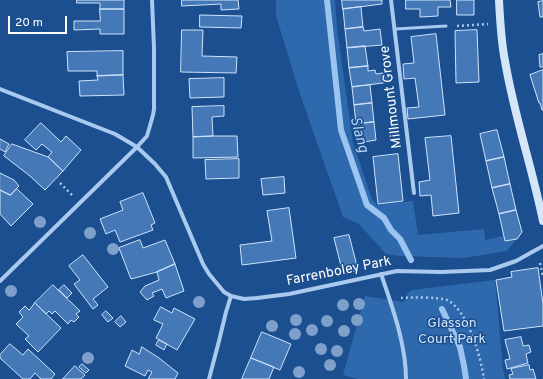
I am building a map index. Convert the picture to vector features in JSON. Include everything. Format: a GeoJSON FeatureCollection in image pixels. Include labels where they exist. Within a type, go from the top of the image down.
{"type":"FeatureCollection","features":[{"type":"Feature","properties":{"kind":"main road"},"geometry":{"type":"LineString","coordinates":[[499,0],[500,24],[505,62],[513,100],[542,206],[543,221]]}},
{"type":"Feature","properties":{"kind":"street"},"geometry":{"type":"LineString","coordinates":[[0,281],[147,136],[154,109],[152,0]]}},
{"type":"Feature","properties":{"kind":"street","name":"Millmount Grove"},"geometry":{"type":"LineString","coordinates":[[391,0],[414,192]]}},
{"type":"Feature","properties":{"kind":"street"},"geometry":{"type":"LineString","coordinates":[[0,89],[115,134],[137,147],[155,164],[166,178],[203,264],[224,292],[231,296],[209,379]]}},
{"type":"Feature","properties":{"kind":"street","name":"Farrenboley Park"},"geometry":{"type":"LineString","coordinates":[[231,296],[250,299],[289,294],[397,271],[441,272],[490,270],[516,261],[543,246]]}},
{"type":"Feature","properties":{"kind":"street"},"geometry":{"type":"LineString","coordinates":[[381,274],[390,299],[403,352],[406,379]]}},
{"type":"Feature","properties":{"kind":"lane"},"geometry":{"type":"LineString","coordinates":[[395,29],[446,26]]}},
{"type":"Feature","properties":{"kind":"path"},"geometry":{"type":"LineString","coordinates":[[468,25],[500,24]]}},
{"type":"Feature","properties":{"kind":"path"},"geometry":{"type":"LineString","coordinates":[[60,183],[80,203]]}},
{"type":"Feature","properties":{"kind":"path"},"geometry":{"type":"LineString","coordinates":[[540,263],[543,277]]}},
{"type":"Feature","properties":{"kind":"path"},"geometry":{"type":"LineString","coordinates":[[390,299],[411,297],[442,298],[454,305],[460,311],[467,324],[480,360],[484,379]]}},
{"type":"Feature","properties":{"kind":"green space"},"geometry":{"type":"Polygon","coordinates":[[[276,0],[335,0],[337,28],[353,143],[372,199],[377,205],[413,201],[418,235],[484,229],[485,240],[522,232],[507,251],[464,258],[400,256],[386,254],[359,224],[343,217],[299,91],[276,16],[276,0]]]}},
{"type":"Feature","properties":{"kind":"green space","name":"Glasson Court Park"},"geometry":{"type":"Polygon","coordinates":[[[495,280],[505,379],[358,379],[343,375],[365,296],[404,302],[408,293],[412,290],[495,280]]]}},
{"type":"Feature","properties":{"kind":"building"},"geometry":{"type":"Polygon","coordinates":[[[77,0],[124,0],[124,9],[100,9],[100,3],[77,3],[77,0]]]}},
{"type":"Feature","properties":{"kind":"building"},"geometry":{"type":"Polygon","coordinates":[[[182,0],[238,0],[239,9],[221,10],[221,4],[182,6],[182,0]]]}},
{"type":"Feature","properties":{"kind":"building"},"geometry":{"type":"Polygon","coordinates":[[[342,0],[382,0],[382,4],[343,9],[342,0]]]}},
{"type":"Feature","properties":{"kind":"building"},"geometry":{"type":"Polygon","coordinates":[[[406,0],[450,0],[451,7],[438,7],[438,16],[420,17],[420,9],[406,9],[406,0]]]}},
{"type":"Feature","properties":{"kind":"building"},"geometry":{"type":"Polygon","coordinates":[[[457,0],[474,0],[474,15],[457,15],[457,0]]]}},
{"type":"Feature","properties":{"kind":"building"},"geometry":{"type":"Polygon","coordinates":[[[543,1],[543,17],[540,17],[538,2],[543,1]]]}},
{"type":"Feature","properties":{"kind":"building"},"geometry":{"type":"Polygon","coordinates":[[[361,7],[363,27],[345,29],[343,9],[361,7]]]}},
{"type":"Feature","properties":{"kind":"building"},"geometry":{"type":"Polygon","coordinates":[[[100,9],[124,9],[124,34],[100,34],[100,29],[74,30],[74,21],[100,21],[100,9]]]}},
{"type":"Feature","properties":{"kind":"building"},"geometry":{"type":"Polygon","coordinates":[[[200,15],[242,16],[241,28],[200,27],[200,15]]]}},
{"type":"Feature","properties":{"kind":"building"},"geometry":{"type":"Polygon","coordinates":[[[363,27],[364,31],[380,29],[382,45],[347,48],[345,29],[363,27]]]}},
{"type":"Feature","properties":{"kind":"building"},"geometry":{"type":"Polygon","coordinates":[[[182,30],[203,30],[202,56],[237,57],[236,73],[181,72],[182,30]]]}},
{"type":"Feature","properties":{"kind":"building"},"geometry":{"type":"Polygon","coordinates":[[[477,30],[479,82],[456,83],[455,31],[477,30]]]}},
{"type":"Feature","properties":{"kind":"building"},"geometry":{"type":"Polygon","coordinates":[[[436,34],[445,115],[408,119],[407,108],[419,107],[415,78],[404,79],[403,64],[414,63],[411,37],[436,34]]]}},
{"type":"Feature","properties":{"kind":"building"},"geometry":{"type":"Polygon","coordinates":[[[365,46],[368,66],[349,68],[347,48],[365,46]]]}},
{"type":"Feature","properties":{"kind":"building"},"geometry":{"type":"Polygon","coordinates":[[[123,51],[123,75],[97,76],[97,71],[68,71],[67,52],[123,51]]]}},
{"type":"Feature","properties":{"kind":"building"},"geometry":{"type":"Polygon","coordinates":[[[543,54],[543,67],[540,67],[539,55],[543,54]]]}},
{"type":"Feature","properties":{"kind":"building"},"geometry":{"type":"Polygon","coordinates":[[[368,66],[368,71],[375,70],[376,74],[389,72],[390,82],[352,87],[349,68],[368,66]]]}},
{"type":"Feature","properties":{"kind":"building"},"geometry":{"type":"Polygon","coordinates":[[[543,70],[543,110],[542,110],[530,75],[543,70]]]}},
{"type":"Feature","properties":{"kind":"building"},"geometry":{"type":"Polygon","coordinates":[[[123,75],[124,95],[80,96],[79,81],[98,80],[97,76],[123,75]]]}},
{"type":"Feature","properties":{"kind":"building"},"geometry":{"type":"Polygon","coordinates":[[[224,78],[224,97],[190,98],[189,79],[224,78]]]}},
{"type":"Feature","properties":{"kind":"building"},"geometry":{"type":"Polygon","coordinates":[[[370,85],[372,103],[354,105],[352,87],[370,85]]]}},
{"type":"Feature","properties":{"kind":"building"},"geometry":{"type":"Polygon","coordinates":[[[372,103],[374,122],[356,124],[354,105],[372,103]]]}},
{"type":"Feature","properties":{"kind":"building"},"geometry":{"type":"Polygon","coordinates":[[[224,106],[224,116],[212,117],[213,136],[193,137],[192,107],[224,106]]]}},
{"type":"Feature","properties":{"kind":"building"},"geometry":{"type":"Polygon","coordinates":[[[374,122],[376,140],[358,143],[356,124],[374,122]]]}},
{"type":"Feature","properties":{"kind":"building"},"geometry":{"type":"Polygon","coordinates":[[[41,123],[61,142],[66,136],[81,150],[63,171],[48,157],[52,152],[42,144],[36,150],[25,140],[41,123]]]}},
{"type":"Feature","properties":{"kind":"building"},"geometry":{"type":"Polygon","coordinates":[[[497,130],[504,157],[486,161],[480,134],[497,130]]]}},
{"type":"Feature","properties":{"kind":"building"},"geometry":{"type":"Polygon","coordinates":[[[237,136],[238,157],[193,158],[193,137],[237,136]]]}},
{"type":"Feature","properties":{"kind":"building"},"geometry":{"type":"Polygon","coordinates":[[[451,136],[459,213],[433,216],[431,195],[420,196],[419,182],[430,180],[425,138],[451,136]]]}},
{"type":"Feature","properties":{"kind":"building"},"geometry":{"type":"Polygon","coordinates":[[[0,139],[9,144],[5,152],[0,149],[0,139]]]}},
{"type":"Feature","properties":{"kind":"building"},"geometry":{"type":"Polygon","coordinates":[[[12,144],[48,157],[63,171],[45,190],[30,176],[4,156],[12,144]]]}},
{"type":"Feature","properties":{"kind":"building"},"geometry":{"type":"Polygon","coordinates":[[[398,154],[403,201],[378,204],[373,157],[398,154]]]}},
{"type":"Feature","properties":{"kind":"building"},"geometry":{"type":"Polygon","coordinates":[[[504,157],[510,184],[492,188],[486,161],[504,157]]]}},
{"type":"Feature","properties":{"kind":"building"},"geometry":{"type":"Polygon","coordinates":[[[239,159],[239,178],[206,179],[205,160],[239,159]]]}},
{"type":"Feature","properties":{"kind":"building"},"geometry":{"type":"Polygon","coordinates":[[[0,173],[14,180],[19,186],[10,195],[0,190],[0,173]]]}},
{"type":"Feature","properties":{"kind":"building"},"geometry":{"type":"Polygon","coordinates":[[[284,177],[285,193],[263,195],[261,179],[284,177]]]}},
{"type":"Feature","properties":{"kind":"building"},"geometry":{"type":"Polygon","coordinates":[[[510,184],[516,210],[499,214],[492,188],[510,184]]]}},
{"type":"Feature","properties":{"kind":"building"},"geometry":{"type":"Polygon","coordinates":[[[17,189],[33,204],[11,226],[0,214],[0,190],[10,195],[17,189]]]}},
{"type":"Feature","properties":{"kind":"building"},"geometry":{"type":"Polygon","coordinates":[[[143,193],[155,223],[151,225],[153,230],[120,242],[115,230],[106,234],[100,219],[123,210],[120,202],[143,193]]]}},
{"type":"Feature","properties":{"kind":"building"},"geometry":{"type":"Polygon","coordinates":[[[289,208],[296,258],[242,265],[240,245],[272,241],[267,211],[289,208]]]}},
{"type":"Feature","properties":{"kind":"building"},"geometry":{"type":"Polygon","coordinates":[[[516,210],[522,232],[517,239],[505,241],[499,214],[516,210]]]}},
{"type":"Feature","properties":{"kind":"building"},"geometry":{"type":"Polygon","coordinates":[[[349,235],[358,270],[343,274],[334,238],[349,235]]]}},
{"type":"Feature","properties":{"kind":"building"},"geometry":{"type":"Polygon","coordinates":[[[140,240],[143,248],[165,240],[175,264],[157,272],[131,279],[119,248],[140,240]]]}},
{"type":"Feature","properties":{"kind":"building"},"geometry":{"type":"Polygon","coordinates":[[[83,255],[108,287],[93,299],[98,305],[93,309],[74,284],[80,280],[69,266],[83,255]]]}},
{"type":"Feature","properties":{"kind":"building"},"geometry":{"type":"Polygon","coordinates":[[[175,264],[184,291],[166,298],[162,289],[152,293],[154,296],[147,300],[140,292],[145,286],[159,280],[157,272],[175,264]]]}},
{"type":"Feature","properties":{"kind":"building"},"geometry":{"type":"Polygon","coordinates":[[[538,268],[543,304],[543,326],[504,331],[496,280],[512,277],[511,272],[538,268]]]}},
{"type":"Feature","properties":{"kind":"building"},"geometry":{"type":"Polygon","coordinates":[[[53,285],[80,311],[76,314],[79,317],[74,322],[71,320],[68,324],[55,311],[52,314],[49,311],[46,314],[35,303],[53,285]]]}},
{"type":"Feature","properties":{"kind":"building"},"geometry":{"type":"Polygon","coordinates":[[[64,285],[72,293],[67,298],[59,290],[64,285]]]}},
{"type":"Feature","properties":{"kind":"building"},"geometry":{"type":"Polygon","coordinates":[[[35,303],[61,328],[38,352],[25,339],[29,336],[16,324],[23,317],[19,312],[25,306],[29,310],[35,303]]]}},
{"type":"Feature","properties":{"kind":"building"},"geometry":{"type":"Polygon","coordinates":[[[161,307],[172,313],[174,308],[195,319],[177,350],[156,338],[163,324],[154,320],[161,307]]]}},
{"type":"Feature","properties":{"kind":"building"},"geometry":{"type":"Polygon","coordinates":[[[106,311],[113,318],[108,322],[102,315],[106,311]]]}},
{"type":"Feature","properties":{"kind":"building"},"geometry":{"type":"Polygon","coordinates":[[[121,316],[126,322],[120,327],[115,322],[121,316]]]}},
{"type":"Feature","properties":{"kind":"building"},"geometry":{"type":"Polygon","coordinates":[[[262,332],[291,344],[280,370],[251,358],[262,332]]]}},
{"type":"Feature","properties":{"kind":"building"},"geometry":{"type":"Polygon","coordinates":[[[521,337],[523,346],[529,345],[531,352],[526,354],[528,363],[507,369],[505,360],[510,359],[505,340],[521,337]]]}},
{"type":"Feature","properties":{"kind":"building"},"geometry":{"type":"Polygon","coordinates":[[[159,340],[167,344],[164,350],[156,345],[159,340]]]}},
{"type":"Feature","properties":{"kind":"building"},"geometry":{"type":"Polygon","coordinates":[[[10,344],[23,355],[28,349],[55,374],[51,379],[41,379],[35,373],[30,379],[23,379],[0,358],[0,355],[10,344]]]}},
{"type":"Feature","properties":{"kind":"building"},"geometry":{"type":"Polygon","coordinates":[[[142,347],[178,373],[175,379],[148,379],[152,372],[148,370],[145,376],[125,366],[132,350],[139,354],[142,347]]]}},
{"type":"Feature","properties":{"kind":"building"},"geometry":{"type":"Polygon","coordinates":[[[251,358],[274,367],[269,379],[242,379],[251,358]]]}},
{"type":"Feature","properties":{"kind":"building"},"geometry":{"type":"Polygon","coordinates":[[[82,364],[89,370],[86,373],[79,367],[82,364]]]}},
{"type":"Feature","properties":{"kind":"building"},"geometry":{"type":"Polygon","coordinates":[[[529,365],[530,370],[533,369],[536,379],[510,379],[509,375],[513,374],[511,369],[529,365]]]}},
{"type":"Feature","properties":{"kind":"building"},"geometry":{"type":"Polygon","coordinates":[[[75,366],[85,375],[81,379],[63,379],[75,366]]]}},
{"type":"Feature","properties":{"kind":"waterway","name":"Slang"},"geometry":{"type":"LineString","coordinates":[[327,0],[341,130],[367,205],[384,218],[391,230],[400,239],[411,260]]}},
{"type":"Feature","properties":{"kind":"waterway","name":"Slang"},"geometry":{"type":"LineString","coordinates":[[442,309],[460,347],[466,379]]}}]}
